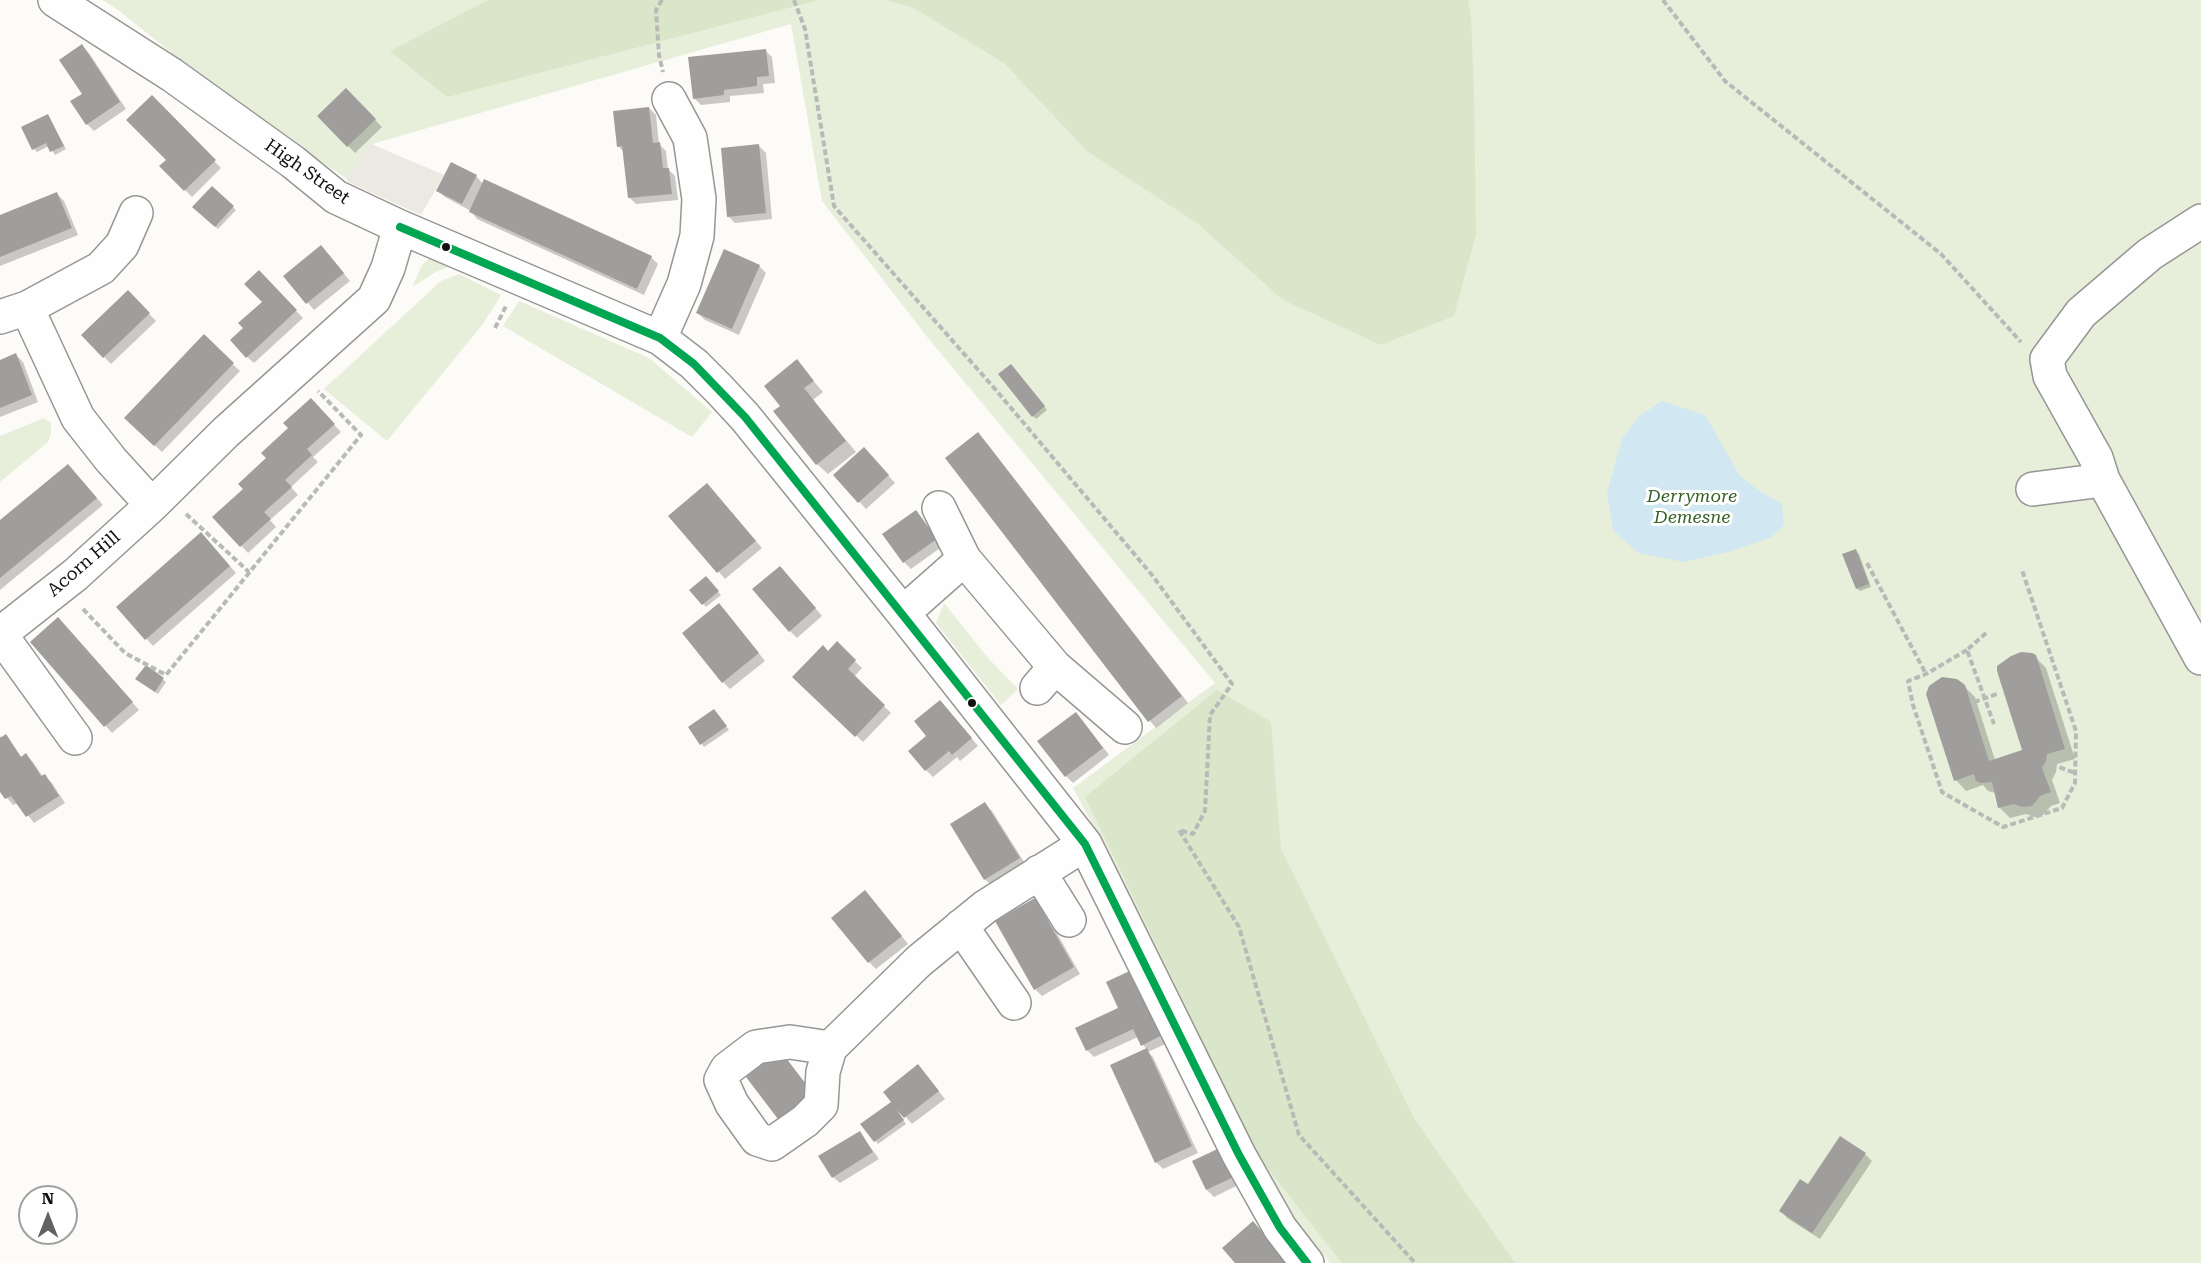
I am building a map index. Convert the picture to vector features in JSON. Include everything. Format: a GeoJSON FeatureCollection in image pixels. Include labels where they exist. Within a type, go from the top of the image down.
{"type":"FeatureCollection","features":[{"type":"Feature","properties":{"kind":"street","name":"High Street"},"geometry":{"type":"LineString","coordinates":[[56,0],[172,75],[293,162],[336,197],[400,227],[660,338],[694,364],[745,417],[1085,844],[1239,1155],[1280,1228],[1307,1263]]}},
{"type":"Feature","properties":{"kind":"street"},"geometry":{"type":"LineString","coordinates":[[660,338],[684,284],[698,236],[699,200],[690,138],[669,99]]}},
{"type":"Feature","properties":{"kind":"street"},"geometry":{"type":"LineString","coordinates":[[136,213],[122,245],[101,268],[13,313],[78,418],[111,460],[152,504]]}},
{"type":"Feature","properties":{"kind":"street"},"geometry":{"type":"LineString","coordinates":[[2201,221],[2150,254],[2081,313],[2047,359],[2050,376],[2096,458],[2103,480],[2201,658]]}},
{"type":"Feature","properties":{"kind":"street","name":"Acorn Hill"},"geometry":{"type":"LineString","coordinates":[[0,634],[75,575],[226,432],[374,299],[388,268],[400,227]]}},
{"type":"Feature","properties":{"kind":"street"},"geometry":{"type":"LineString","coordinates":[[2033,489],[2103,480]]}},
{"type":"Feature","properties":{"kind":"street"},"geometry":{"type":"LineString","coordinates":[[939,508],[964,559],[1046,678],[1125,727]]}},
{"type":"Feature","properties":{"kind":"street"},"geometry":{"type":"LineString","coordinates":[[903,613],[964,559]]}},
{"type":"Feature","properties":{"kind":"street"},"geometry":{"type":"LineString","coordinates":[[0,634],[75,738]]}},
{"type":"Feature","properties":{"kind":"street"},"geometry":{"type":"LineString","coordinates":[[830,1048],[919,961],[984,907],[1085,844]]}},
{"type":"Feature","properties":{"kind":"street"},"geometry":{"type":"LineString","coordinates":[[1039,872],[1069,920]]}},
{"type":"Feature","properties":{"kind":"street"},"geometry":{"type":"LineString","coordinates":[[961,926],[1014,1003]]}},
{"type":"Feature","properties":{"kind":"path"},"geometry":{"type":"LineString","coordinates":[[662,0],[656,10],[659,55],[669,99]]}},
{"type":"Feature","properties":{"kind":"path"},"geometry":{"type":"LineString","coordinates":[[794,0],[805,29],[834,206],[995,389],[1152,575],[1232,684],[1210,715],[1205,810],[1193,834],[1179,830],[1239,927],[1299,1135],[1415,1263]]}},
{"type":"Feature","properties":{"kind":"path"},"geometry":{"type":"LineString","coordinates":[[1663,0],[1725,81],[1941,254],[2021,342],[2047,359]]}},
{"type":"Feature","properties":{"kind":"path"},"geometry":{"type":"LineString","coordinates":[[78,604],[125,653],[166,675],[361,435],[313,385]]}},
{"type":"Feature","properties":{"kind":"path"},"geometry":{"type":"LineString","coordinates":[[186,513],[249,572]]}},
{"type":"Feature","properties":{"kind":"path"},"geometry":{"type":"LineString","coordinates":[[1867,563],[1926,674]]}},
{"type":"Feature","properties":{"kind":"path"},"geometry":{"type":"LineString","coordinates":[[1986,633],[1967,650],[1926,674],[1908,681],[1913,705],[1942,792],[2003,827],[2061,808],[2075,783],[2076,731],[2022,570]]}},
{"type":"Feature","properties":{"kind":"path"},"geometry":{"type":"LineString","coordinates":[[1967,650],[1994,724]]}},
{"type":"Feature","properties":{"kind":"path"},"geometry":{"type":"LineString","coordinates":[[1974,702],[1997,694]]}},
{"type":"Feature","properties":{"kind":"path"},"geometry":{"type":"LineString","coordinates":[[2051,764],[2075,773]]}},
{"type":"Feature","properties":{"kind":"green space","name":"Derrymore Demesne"},"geometry":{"type":"Polygon","coordinates":[[[103,0],[2201,0],[2201,1263],[1330,1263],[1262,1178],[1122,880],[1073,788],[1215,683],[928,338],[822,201],[791,24],[372,144],[385,150],[346,178],[247,113],[103,0]]]}},
{"type":"Feature","properties":{"kind":"green space"},"geometry":{"type":"Polygon","coordinates":[[[488,0],[819,0],[447,97],[390,51],[488,0]]]}},
{"type":"Feature","properties":{"kind":"green space"},"geometry":{"type":"Polygon","coordinates":[[[884,0],[1468,0],[1471,16],[1474,89],[1476,234],[1454,316],[1381,345],[1283,300],[1198,224],[1087,151],[1004,63],[912,7],[884,0]]]}},
{"type":"Feature","properties":{"kind":"green space"},"geometry":{"type":"Polygon","coordinates":[[[430,258],[457,263],[434,273],[412,287],[422,265],[430,258]]]}},
{"type":"Feature","properties":{"kind":"green space"},"geometry":{"type":"Polygon","coordinates":[[[459,274],[501,295],[483,324],[387,441],[324,389],[441,281],[459,274]]]}},
{"type":"Feature","properties":{"kind":"green space"},"geometry":{"type":"Polygon","coordinates":[[[519,301],[649,358],[712,412],[692,437],[503,326],[519,301]]]}},
{"type":"Feature","properties":{"kind":"green space"},"geometry":{"type":"Polygon","coordinates":[[[44,418],[51,423],[48,442],[0,482],[0,436],[44,418]]]}},
{"type":"Feature","properties":{"kind":"green space"},"geometry":{"type":"Polygon","coordinates":[[[944,603],[988,658],[1018,689],[1001,705],[936,623],[944,603]]]}},
{"type":"Feature","properties":{"kind":"green space"},"geometry":{"type":"Polygon","coordinates":[[[1217,690],[1271,722],[1281,849],[1414,1118],[1515,1263],[1342,1263],[1258,1156],[1085,797],[1217,690]]]}},
{"type":"Feature","properties":{"kind":"shaded area"},"geometry":{"type":"Polygon","coordinates":[[[371,144],[444,175],[421,215],[348,182],[346,178],[371,144]]]}},
{"type":"Feature","properties":{"kind":"water"},"geometry":{"type":"Polygon","coordinates":[[[1662,401],[1705,415],[1740,476],[1782,504],[1784,525],[1770,538],[1728,552],[1683,562],[1638,553],[1613,530],[1607,493],[1622,439],[1638,417],[1662,401]]]}},
{"type":"Feature","properties":{"kind":"building"},"geometry":{"type":"Polygon","coordinates":[[[82,44],[120,102],[86,125],[70,101],[82,94],[59,60],[82,44]]]}},
{"type":"Feature","properties":{"kind":"building"},"geometry":{"type":"Polygon","coordinates":[[[766,49],[769,76],[757,77],[757,86],[724,90],[724,95],[693,99],[688,57],[766,49]]]}},
{"type":"Feature","properties":{"kind":"building"},"geometry":{"type":"Polygon","coordinates":[[[346,88],[376,119],[347,147],[317,116],[346,88]]]}},
{"type":"Feature","properties":{"kind":"building"},"geometry":{"type":"Polygon","coordinates":[[[152,95],[216,160],[184,191],[159,166],[166,160],[126,120],[152,95]]]}},
{"type":"Feature","properties":{"kind":"building"},"geometry":{"type":"Polygon","coordinates":[[[649,107],[653,143],[660,142],[663,168],[669,168],[672,194],[628,198],[622,146],[617,147],[613,111],[649,107]]]}},
{"type":"Feature","properties":{"kind":"building"},"geometry":{"type":"Polygon","coordinates":[[[48,114],[64,146],[50,152],[46,143],[32,150],[21,127],[48,114]]]}},
{"type":"Feature","properties":{"kind":"building"},"geometry":{"type":"Polygon","coordinates":[[[759,144],[766,213],[727,217],[721,148],[759,144]]]}},
{"type":"Feature","properties":{"kind":"building"},"geometry":{"type":"Polygon","coordinates":[[[451,162],[477,175],[462,204],[436,191],[451,162]]]}},
{"type":"Feature","properties":{"kind":"building"},"geometry":{"type":"Polygon","coordinates":[[[484,179],[652,256],[637,289],[469,212],[484,179]]]}},
{"type":"Feature","properties":{"kind":"building"},"geometry":{"type":"Polygon","coordinates":[[[212,186],[234,206],[215,227],[192,207],[212,186]]]}},
{"type":"Feature","properties":{"kind":"building"},"geometry":{"type":"Polygon","coordinates":[[[57,192],[72,228],[0,257],[0,215],[57,192]]]}},
{"type":"Feature","properties":{"kind":"building"},"geometry":{"type":"Polygon","coordinates":[[[321,245],[344,273],[306,304],[283,276],[321,245]]]}},
{"type":"Feature","properties":{"kind":"building"},"geometry":{"type":"Polygon","coordinates":[[[724,249],[760,265],[732,329],[696,313],[724,249]]]}},
{"type":"Feature","properties":{"kind":"building"},"geometry":{"type":"Polygon","coordinates":[[[259,270],[297,310],[246,358],[230,340],[243,328],[238,323],[262,302],[244,284],[259,270]]]}},
{"type":"Feature","properties":{"kind":"building"},"geometry":{"type":"Polygon","coordinates":[[[128,290],[150,313],[103,358],[81,335],[128,290]]]}},
{"type":"Feature","properties":{"kind":"building"},"geometry":{"type":"Polygon","coordinates":[[[204,334],[234,363],[154,446],[124,418],[204,334]]]}},
{"type":"Feature","properties":{"kind":"building"},"geometry":{"type":"Polygon","coordinates":[[[16,353],[32,395],[0,408],[0,360],[16,353]]]}},
{"type":"Feature","properties":{"kind":"building"},"geometry":{"type":"Polygon","coordinates":[[[797,359],[814,381],[804,388],[846,441],[816,465],[773,411],[780,406],[764,386],[797,359]]]}},
{"type":"Feature","properties":{"kind":"building"},"geometry":{"type":"Polygon","coordinates":[[[1011,364],[1045,406],[1032,417],[998,374],[1011,364]]]}},
{"type":"Feature","properties":{"kind":"building"},"geometry":{"type":"Polygon","coordinates":[[[311,398],[335,424],[307,449],[312,455],[285,480],[292,487],[264,512],[271,519],[240,547],[212,517],[243,489],[238,484],[266,458],[261,453],[288,428],[283,423],[311,398]]]}},
{"type":"Feature","properties":{"kind":"building"},"geometry":{"type":"Polygon","coordinates":[[[978,432],[1182,696],[1148,722],[945,458],[978,432]]]}},
{"type":"Feature","properties":{"kind":"building"},"geometry":{"type":"Polygon","coordinates":[[[864,447],[889,475],[858,503],[833,475],[864,447]]]}},
{"type":"Feature","properties":{"kind":"building"},"geometry":{"type":"Polygon","coordinates":[[[68,464],[97,498],[0,578],[0,520],[68,464]]]}},
{"type":"Feature","properties":{"kind":"building"},"geometry":{"type":"Polygon","coordinates":[[[707,483],[756,541],[717,573],[668,516],[707,483]]]}},
{"type":"Feature","properties":{"kind":"building"},"geometry":{"type":"Polygon","coordinates":[[[916,510],[937,539],[903,563],[882,534],[916,510]]]}},
{"type":"Feature","properties":{"kind":"building"},"geometry":{"type":"Polygon","coordinates":[[[201,532],[230,566],[145,640],[116,607],[201,532]]]}},
{"type":"Feature","properties":{"kind":"building"},"geometry":{"type":"Polygon","coordinates":[[[1856,549],[1869,584],[1856,589],[1842,554],[1856,549]]]}},
{"type":"Feature","properties":{"kind":"building"},"geometry":{"type":"Polygon","coordinates":[[[780,566],[816,608],[789,632],[752,589],[780,566]]]}},
{"type":"Feature","properties":{"kind":"building"},"geometry":{"type":"Polygon","coordinates":[[[706,576],[719,591],[702,605],[689,590],[706,576]]]}},
{"type":"Feature","properties":{"kind":"building"},"geometry":{"type":"Polygon","coordinates":[[[719,603],[759,653],[722,683],[682,633],[719,603]]]}},
{"type":"Feature","properties":{"kind":"building"},"geometry":{"type":"Polygon","coordinates":[[[58,617],[133,702],[104,727],[30,642],[58,617]]]}},
{"type":"Feature","properties":{"kind":"building"},"geometry":{"type":"Polygon","coordinates":[[[837,641],[856,660],[848,669],[885,705],[855,737],[792,677],[823,645],[828,651],[837,641]]]}},
{"type":"Feature","properties":{"kind":"building"},"geometry":{"type":"Polygon","coordinates":[[[2021,652],[2036,655],[2065,749],[2047,754],[2042,768],[2051,792],[2040,796],[2032,806],[2022,807],[2014,804],[1998,808],[1992,782],[1976,781],[1974,774],[1954,781],[1926,694],[1929,686],[1942,677],[1957,679],[1965,685],[1989,761],[2022,750],[1997,671],[1997,666],[2021,652]]]}},
{"type":"Feature","properties":{"kind":"building"},"geometry":{"type":"Polygon","coordinates":[[[146,665],[164,678],[155,692],[135,679],[146,665]]]}},
{"type":"Feature","properties":{"kind":"building"},"geometry":{"type":"Polygon","coordinates":[[[940,700],[972,738],[952,755],[949,751],[925,771],[908,751],[926,736],[914,721],[940,700]]]}},
{"type":"Feature","properties":{"kind":"building"},"geometry":{"type":"Polygon","coordinates":[[[714,709],[727,726],[700,745],[688,727],[714,709]]]}},
{"type":"Feature","properties":{"kind":"building"},"geometry":{"type":"Polygon","coordinates":[[[1076,712],[1103,748],[1065,777],[1037,741],[1076,712]]]}},
{"type":"Feature","properties":{"kind":"building"},"geometry":{"type":"Polygon","coordinates":[[[6,734],[21,757],[26,753],[41,776],[45,774],[59,796],[26,817],[11,796],[5,799],[0,792],[0,738],[6,734]]]}},
{"type":"Feature","properties":{"kind":"building"},"geometry":{"type":"Polygon","coordinates":[[[985,802],[1020,858],[984,880],[950,824],[985,802]]]}},
{"type":"Feature","properties":{"kind":"building"},"geometry":{"type":"Polygon","coordinates":[[[865,890],[902,936],[868,963],[831,918],[865,890]]]}},
{"type":"Feature","properties":{"kind":"building"},"geometry":{"type":"Polygon","coordinates":[[[1035,898],[1074,967],[1034,990],[995,921],[1035,898]]]}},
{"type":"Feature","properties":{"kind":"building"},"geometry":{"type":"Polygon","coordinates":[[[1136,968],[1166,1033],[1141,1046],[1133,1029],[1086,1051],[1075,1028],[1118,1008],[1106,982],[1136,968]]]}},
{"type":"Feature","properties":{"kind":"building"},"geometry":{"type":"Polygon","coordinates":[[[1147,1048],[1192,1146],[1155,1163],[1110,1065],[1147,1048]]]}},
{"type":"Feature","properties":{"kind":"building"},"geometry":{"type":"Polygon","coordinates":[[[780,1050],[815,1096],[781,1123],[746,1077],[780,1050]]]}},
{"type":"Feature","properties":{"kind":"building"},"geometry":{"type":"Polygon","coordinates":[[[918,1064],[939,1091],[904,1118],[897,1110],[904,1120],[874,1142],[860,1124],[891,1102],[883,1092],[918,1064]]]}},
{"type":"Feature","properties":{"kind":"building"},"geometry":{"type":"Polygon","coordinates":[[[860,1131],[873,1152],[832,1178],[818,1156],[860,1131]]]}},
{"type":"Feature","properties":{"kind":"building"},"geometry":{"type":"Polygon","coordinates":[[[1840,1136],[1866,1153],[1812,1233],[1779,1211],[1800,1179],[1808,1184],[1840,1136]]]}},
{"type":"Feature","properties":{"kind":"building"},"geometry":{"type":"Polygon","coordinates":[[[1226,1145],[1240,1174],[1206,1190],[1192,1161],[1226,1145]]]}},
{"type":"Feature","properties":{"kind":"building"},"geometry":{"type":"Polygon","coordinates":[[[1253,1221],[1288,1263],[1235,1263],[1222,1248],[1253,1221]]]}},
{"type":"Feature","properties":{"kind":"transit line"},"geometry":{"type":"LineString","coordinates":[[400,227],[660,338],[694,364],[745,417],[1085,844],[1239,1155],[1280,1228],[1307,1263]]}}]}
